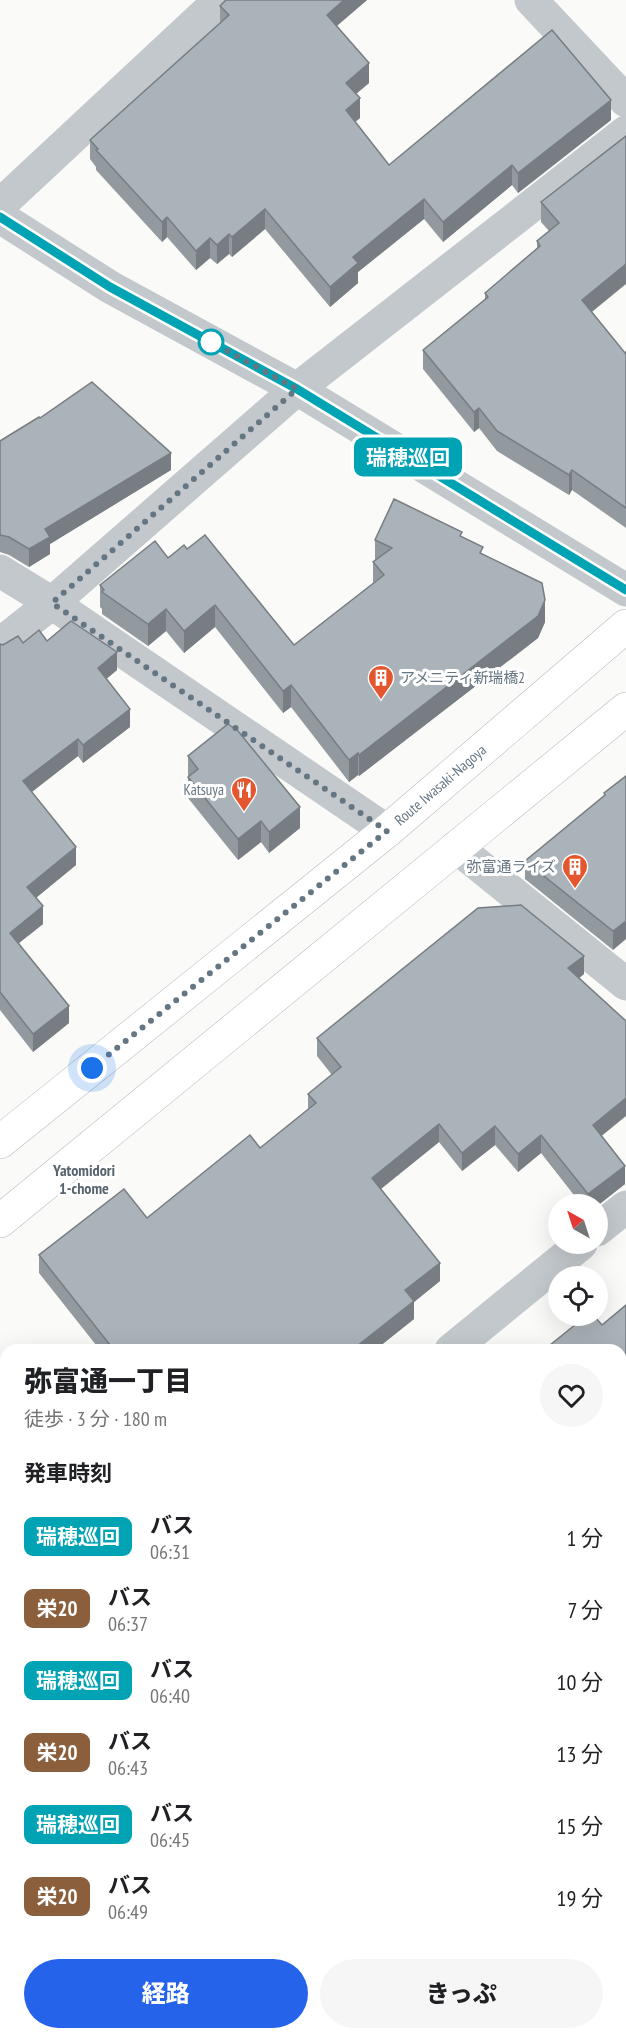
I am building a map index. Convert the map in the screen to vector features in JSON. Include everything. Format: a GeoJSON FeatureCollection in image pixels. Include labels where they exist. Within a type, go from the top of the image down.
{"type":"FeatureCollection","features":[{"type":"Feature","properties":{"kind":"main road","name":"Route Iwasaki-Nagoya"},"geometry":{"type":"LineString","coordinates":[[0,1142],[387,831],[626,626]]}},
{"type":"Feature","properties":{"kind":"main road"},"geometry":{"type":"LineString","coordinates":[[0,1221],[626,709]]}},
{"type":"Feature","properties":{"kind":"street"},"geometry":{"type":"LineString","coordinates":[[0,205],[219,0]]}},
{"type":"Feature","properties":{"kind":"street"},"geometry":{"type":"LineString","coordinates":[[531,0],[626,101]]}},
{"type":"Feature","properties":{"kind":"street"},"geometry":{"type":"LineString","coordinates":[[0,644],[52,603],[297,389],[626,132]]}},
{"type":"Feature","properties":{"kind":"street"},"geometry":{"type":"LineString","coordinates":[[0,217],[110,287],[297,389],[626,590]]}},
{"type":"Feature","properties":{"kind":"street"},"geometry":{"type":"LineString","coordinates":[[0,571],[52,603],[387,831]]}},
{"type":"Feature","properties":{"kind":"street"},"geometry":{"type":"LineString","coordinates":[[456,847],[626,984]]}},
{"type":"Feature","properties":{"kind":"street"},"geometry":{"type":"LineString","coordinates":[[608,1221],[626,1206]]}},
{"type":"Feature","properties":{"kind":"street"},"geometry":{"type":"LineString","coordinates":[[458,1344],[569,1254]]}},
{"type":"Feature","properties":{"kind":"building"},"geometry":{"type":"Polygon","coordinates":[[[226,0],[344,0],[327,15],[369,63],[346,83],[360,98],[346,110],[389,165],[552,30],[611,100],[518,173],[512,165],[443,222],[424,199],[353,257],[358,263],[330,287],[265,209],[232,237],[229,234],[217,245],[210,238],[196,251],[167,217],[162,222],[96,150],[98,149],[90,140],[229,15],[220,6],[226,0]]]}},
{"type":"Feature","properties":{"kind":"building"},"geometry":{"type":"Polygon","coordinates":[[[626,136],[626,264],[582,300],[626,352],[626,508],[572,470],[569,475],[497,431],[479,408],[474,412],[423,350],[488,297],[485,293],[540,246],[537,241],[559,223],[541,202],[626,136]]]}},
{"type":"Feature","properties":{"kind":"building"},"geometry":{"type":"Polygon","coordinates":[[[92,382],[171,453],[45,529],[50,537],[29,549],[9,537],[0,535],[0,441],[40,418],[92,382]]]}},
{"type":"Feature","properties":{"kind":"building"},"geometry":{"type":"Polygon","coordinates":[[[394,499],[462,532],[460,536],[483,547],[480,553],[542,583],[545,600],[538,616],[359,755],[358,753],[349,760],[291,685],[283,691],[215,605],[184,631],[166,609],[148,624],[102,592],[104,590],[100,585],[155,541],[168,558],[184,545],[187,549],[205,535],[294,645],[384,575],[373,562],[392,548],[375,540],[394,499]]]}},
{"type":"Feature","properties":{"kind":"building"},"geometry":{"type":"Polygon","coordinates":[[[71,621],[117,652],[98,668],[130,709],[83,745],[78,739],[23,781],[76,847],[27,887],[43,906],[10,933],[69,1006],[33,1034],[0,992],[0,644],[3,645],[18,636],[23,643],[39,630],[47,641],[71,621]]]}},
{"type":"Feature","properties":{"kind":"building","name":"Katsuya"},"geometry":{"type":"Polygon","coordinates":[[[228,724],[238,731],[300,807],[269,832],[261,821],[238,839],[188,777],[198,769],[188,756],[228,724]]]}},
{"type":"Feature","properties":{"kind":"building","name":"弥富通ライズ"},"geometry":{"type":"Polygon","coordinates":[[[626,776],[626,921],[613,931],[525,861],[626,776]]]}},
{"type":"Feature","properties":{"kind":"building"},"geometry":{"type":"Polygon","coordinates":[[[521,905],[584,956],[568,968],[626,1021],[626,1098],[593,1125],[625,1166],[588,1194],[541,1135],[518,1154],[495,1126],[462,1153],[439,1124],[372,1178],[440,1263],[405,1290],[414,1301],[360,1344],[109,1344],[39,1255],[124,1189],[147,1218],[250,1135],[260,1148],[316,1103],[308,1094],[341,1067],[317,1038],[478,908],[521,905]]]}},
{"type":"Feature","properties":{"kind":"building"},"geometry":{"type":"Polygon","coordinates":[[[626,1305],[626,1344],[551,1344],[574,1326],[608,1326],[608,1320],[626,1305]]]}},
{"type":"Feature","properties":{"kind":"bus line","name":"瑞穂巡回"},"geometry":{"type":"LineString","coordinates":[[0,217],[110,287],[297,389],[626,590]]}},
{"type":"Feature","properties":{"kind":"place","name":"アメニティ新瑞橋2"},"geometry":{"type":"Point","coordinates":[381,701]}},
{"type":"Feature","properties":{"kind":"place","name":"Katsuya"},"geometry":{"type":"Point","coordinates":[244,813]}},
{"type":"Feature","properties":{"kind":"place","name":"弥富通ライズ"},"geometry":{"type":"Point","coordinates":[575,890]}},
{"type":"Feature","properties":{"kind":"district","name":"Yatomidori 1-chome"},"geometry":{"type":"Point","coordinates":[84,1179]}},
{"type":"Feature","properties":{"kind":"route"},"geometry":{"type":"LineString","coordinates":[[92,1068],[387,831],[52,603],[297,389],[211,342]]}}]}
